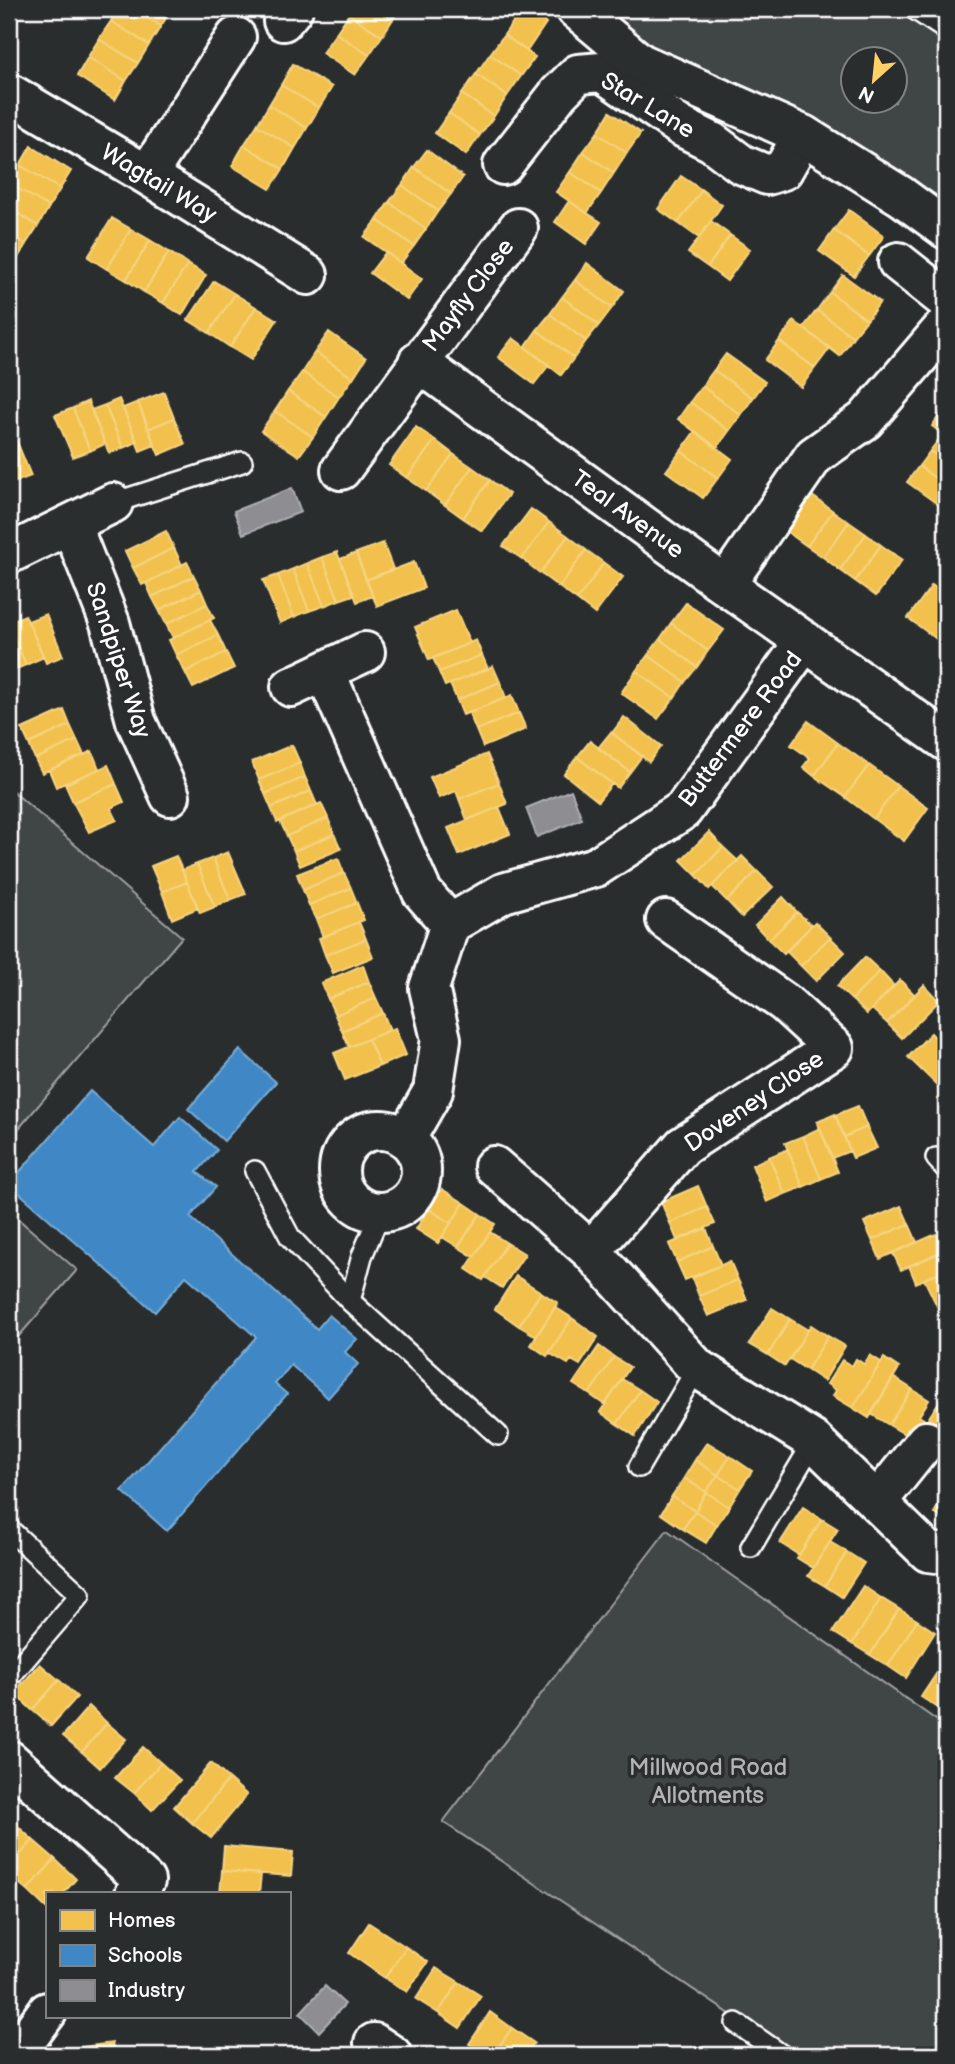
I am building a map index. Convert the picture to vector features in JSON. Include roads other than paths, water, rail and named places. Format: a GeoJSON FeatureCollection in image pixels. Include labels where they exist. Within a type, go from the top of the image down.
{"type":"FeatureCollection","features":[{"type":"Feature","properties":{"kind":"street","name":"Star Lane"},"geometry":{"type":"LineString","coordinates":[[576,9],[640,63],[803,135],[901,195],[946,229]]}},
{"type":"Feature","properties":{"kind":"street"},"geometry":{"type":"LineString","coordinates":[[148,175],[236,37]]}},
{"type":"Feature","properties":{"kind":"street","name":"Star Lane"},"geometry":{"type":"LineString","coordinates":[[503,165],[559,93],[578,74],[602,72],[680,126],[712,142],[741,164],[767,175],[783,170],[803,135]]}},
{"type":"Feature","properties":{"kind":"street","name":"Wagtail Way"},"geometry":{"type":"LineString","coordinates":[[9,93],[148,175],[307,275]]}},
{"type":"Feature","properties":{"kind":"street","name":"Mayfly Close"},"geometry":{"type":"LineString","coordinates":[[418,362],[518,228]]}},
{"type":"Feature","properties":{"kind":"street"},"geometry":{"type":"LineString","coordinates":[[898,262],[946,300]]}},
{"type":"Feature","properties":{"kind":"street"},"geometry":{"type":"LineString","coordinates":[[725,585],[814,456],[865,420],[946,325]]}},
{"type":"Feature","properties":{"kind":"street"},"geometry":{"type":"LineString","coordinates":[[341,470],[418,362]]}},
{"type":"Feature","properties":{"kind":"street","name":"Teal Avenue"},"geometry":{"type":"LineString","coordinates":[[418,362],[725,585],[946,741]]}},
{"type":"Feature","properties":{"kind":"street"},"geometry":{"type":"LineString","coordinates":[[9,554],[113,503]]}},
{"type":"Feature","properties":{"kind":"street","name":"Sandpiper Way"},"geometry":{"type":"LineString","coordinates":[[71,524],[110,623],[136,721],[170,796]]}},
{"type":"Feature","properties":{"kind":"street","name":"Buttermere Road"},"geometry":{"type":"LineString","coordinates":[[450,924],[503,893],[596,867],[684,810],[805,641]]}},
{"type":"Feature","properties":{"kind":"street"},"geometry":{"type":"LineString","coordinates":[[365,652],[308,680],[422,892],[450,924],[429,988],[441,1039],[433,1091],[406,1138]]}},
{"type":"Feature","properties":{"kind":"street","name":"Doveney Close"},"geometry":{"type":"LineString","coordinates":[[591,1251],[683,1146],[834,1048],[785,1003],[666,920]]}},
{"type":"Feature","properties":{"kind":"street"},"geometry":{"type":"LineString","coordinates":[[381,1129],[406,1138],[419,1156],[420,1183],[405,1204],[380,1213],[355,1205],[340,1183],[340,1157],[356,1136],[381,1129]]}},
{"type":"Feature","properties":{"kind":"street"},"geometry":{"type":"LineString","coordinates":[[494,1166],[591,1251],[697,1367],[814,1441],[928,1552],[946,1554]]}},
{"type":"Feature","properties":{"kind":"street"},"geometry":{"type":"LineString","coordinates":[[877,1502],[926,1441]]}},
{"type":"Feature","properties":{"kind":"street"},"geometry":{"type":"LineString","coordinates":[[9,1760],[145,1881],[137,1892]]}},
{"type":"Feature","properties":{"kind":"street"},"geometry":{"type":"LineString","coordinates":[[15,2055],[46,2013]]}},
{"type":"Feature","properties":{"kind":"lane"},"geometry":{"type":"LineString","coordinates":[[914,9],[946,30]]}},
{"type":"Feature","properties":{"kind":"lane"},"geometry":{"type":"LineString","coordinates":[[113,503],[242,462]]}},
{"type":"Feature","properties":{"kind":"lane"},"geometry":{"type":"LineString","coordinates":[[255,1171],[290,1237],[350,1301],[498,1435]]}},
{"type":"Feature","properties":{"kind":"lane"},"geometry":{"type":"LineString","coordinates":[[350,1301],[362,1256],[380,1213]]}},
{"type":"Feature","properties":{"kind":"lane"},"geometry":{"type":"LineString","coordinates":[[639,1467],[697,1367]]}},
{"type":"Feature","properties":{"kind":"lane"},"geometry":{"type":"LineString","coordinates":[[751,1547],[814,1441]]}},
{"type":"Feature","properties":{"kind":"lane"},"geometry":{"type":"LineString","coordinates":[[9,1529],[80,1595],[9,1678]]}},
{"type":"Feature","properties":{"kind":"lane"},"geometry":{"type":"LineString","coordinates":[[736,2023],[782,2055]]}},
{"type":"Feature","properties":{"kind":"park label","name":"Millwood Road Allotments"},"geometry":{"type":"Point","coordinates":[708,1781]}}]}
